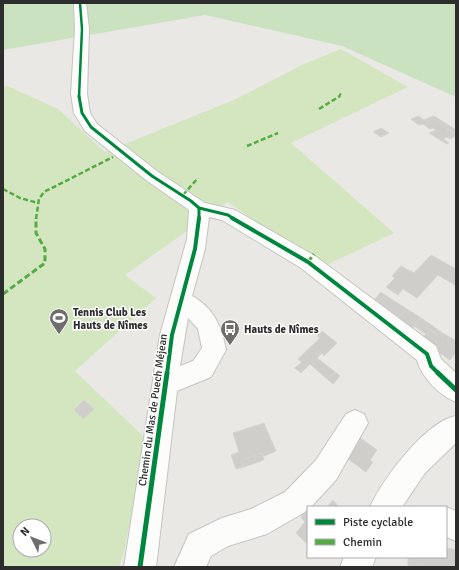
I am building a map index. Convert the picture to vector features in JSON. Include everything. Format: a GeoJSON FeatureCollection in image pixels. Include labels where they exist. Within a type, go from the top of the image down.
{"type":"FeatureCollection","features":[{"type":"Feature","properties":{"kind":"street"},"geometry":{"type":"LineString","coordinates":[[80,3],[82,29],[79,94],[82,113],[91,127],[152,176],[191,201],[199,208],[228,215],[308,262],[427,354],[431,366],[456,390]]}},
{"type":"Feature","properties":{"kind":"street","name":"Chemin du Mas de Puech Méjean"},"geometry":{"type":"LineString","coordinates":[[141,567],[172,335],[180,301],[197,244],[200,224],[199,208]]}},
{"type":"Feature","properties":{"kind":"street"},"geometry":{"type":"LineString","coordinates":[[166,384],[202,369],[214,350],[210,329],[199,314],[189,305],[180,301]]}},
{"type":"Feature","properties":{"kind":"street"},"geometry":{"type":"LineString","coordinates":[[190,567],[200,545],[222,533],[256,523],[295,502],[326,470],[355,423]]}},
{"type":"Feature","properties":{"kind":"street"},"geometry":{"type":"LineString","coordinates":[[392,505],[415,463],[450,430],[456,429]]}},
{"type":"Feature","properties":{"kind":"green space"},"geometry":{"type":"Polygon","coordinates":[[[3,3],[456,3],[456,97],[342,46],[205,15],[3,50],[3,3]]]}},
{"type":"Feature","properties":{"kind":"green space","name":"Tennis Club Les Hauts de Nîmes"},"geometry":{"type":"Polygon","coordinates":[[[341,49],[408,87],[291,143],[394,233],[320,268],[228,202],[125,275],[156,298],[75,371],[146,439],[124,552],[119,567],[3,567],[3,87],[8,86],[58,109],[105,152],[234,100],[304,64],[341,49]]]}},
{"type":"Feature","properties":{"kind":"building"},"geometry":{"type":"Polygon","coordinates":[[[418,116],[424,120],[431,117],[449,128],[447,129],[456,134],[456,136],[450,139],[447,137],[443,139],[449,143],[447,144],[429,133],[436,130],[433,128],[430,129],[423,124],[419,125],[411,119],[418,116]]]}},
{"type":"Feature","properties":{"kind":"building"},"geometry":{"type":"Polygon","coordinates":[[[434,116],[456,130],[456,134],[431,117],[434,116]]]}},
{"type":"Feature","properties":{"kind":"building"},"geometry":{"type":"Polygon","coordinates":[[[381,128],[389,133],[381,137],[373,132],[381,128]]]}},
{"type":"Feature","properties":{"kind":"building"},"geometry":{"type":"Polygon","coordinates":[[[431,255],[456,269],[455,285],[438,275],[417,298],[403,289],[398,295],[386,287],[395,278],[392,276],[401,266],[414,273],[431,255]]]}},
{"type":"Feature","properties":{"kind":"building"},"geometry":{"type":"Polygon","coordinates":[[[381,292],[385,295],[379,302],[375,299],[381,292]]]}},
{"type":"Feature","properties":{"kind":"building"},"geometry":{"type":"Polygon","coordinates":[[[385,295],[407,309],[400,317],[386,308],[381,314],[369,305],[375,299],[379,302],[385,295]]]}},
{"type":"Feature","properties":{"kind":"building"},"geometry":{"type":"Polygon","coordinates":[[[407,309],[421,318],[408,333],[394,323],[407,309]]]}},
{"type":"Feature","properties":{"kind":"building"},"geometry":{"type":"Polygon","coordinates":[[[421,318],[430,324],[427,328],[438,335],[441,332],[449,337],[447,341],[456,347],[456,352],[450,360],[420,340],[426,334],[414,326],[421,318]]]}},
{"type":"Feature","properties":{"kind":"building"},"geometry":{"type":"Polygon","coordinates":[[[430,324],[441,332],[438,335],[427,328],[430,324]]]}},
{"type":"Feature","properties":{"kind":"building"},"geometry":{"type":"Polygon","coordinates":[[[322,331],[337,343],[324,356],[322,353],[317,358],[335,372],[327,379],[310,364],[301,373],[295,368],[302,362],[298,359],[320,338],[317,336],[322,331]]]}},
{"type":"Feature","properties":{"kind":"building"},"geometry":{"type":"Polygon","coordinates":[[[449,337],[456,341],[456,347],[447,341],[449,337]]]}},
{"type":"Feature","properties":{"kind":"building"},"geometry":{"type":"Polygon","coordinates":[[[335,372],[340,376],[333,384],[327,379],[335,372]]]}},
{"type":"Feature","properties":{"kind":"building"},"geometry":{"type":"Polygon","coordinates":[[[84,400],[94,409],[83,419],[74,410],[84,400]]]}},
{"type":"Feature","properties":{"kind":"building"},"geometry":{"type":"Polygon","coordinates":[[[264,423],[276,451],[264,456],[262,453],[241,461],[244,467],[236,469],[231,455],[239,452],[233,433],[264,423]]]}},
{"type":"Feature","properties":{"kind":"building"},"geometry":{"type":"Polygon","coordinates":[[[358,436],[377,450],[370,460],[373,462],[366,472],[341,454],[358,436]]]}},
{"type":"Feature","properties":{"kind":"building"},"geometry":{"type":"Polygon","coordinates":[[[262,453],[264,460],[244,467],[241,461],[262,453]]]}},
{"type":"Feature","properties":{"kind":"building"},"geometry":{"type":"Polygon","coordinates":[[[333,500],[338,506],[328,506],[333,500]]]}},
{"type":"Feature","properties":{"kind":"building"},"geometry":{"type":"Polygon","coordinates":[[[307,509],[307,544],[296,533],[305,522],[301,517],[307,509]]]}},
{"type":"Feature","properties":{"kind":"building"},"geometry":{"type":"Polygon","coordinates":[[[447,548],[456,550],[456,567],[408,566],[408,558],[447,558],[447,548]]]}},
{"type":"Feature","properties":{"kind":"marked path"},"geometry":{"type":"LineString","coordinates":[[319,109],[339,97],[341,93]]}},
{"type":"Feature","properties":{"kind":"marked path"},"geometry":{"type":"LineString","coordinates":[[247,146],[278,133]]}},
{"type":"Feature","properties":{"kind":"marked path"},"geometry":{"type":"LineString","coordinates":[[3,294],[45,263],[45,249],[36,233],[36,213],[39,199],[44,192],[113,157]]}},
{"type":"Feature","properties":{"kind":"marked path"},"geometry":{"type":"LineString","coordinates":[[183,195],[198,178]]}},
{"type":"Feature","properties":{"kind":"marked path"},"geometry":{"type":"LineString","coordinates":[[3,189],[20,198],[38,203]]}},
{"type":"Feature","properties":{"kind":"marked path"},"geometry":{"type":"LineString","coordinates":[[308,262],[314,254]]}},
{"type":"Feature","properties":{"kind":"cycle path"},"geometry":{"type":"LineString","coordinates":[[80,3],[82,29],[79,94],[82,113],[91,127],[152,176],[191,201],[199,208],[197,239],[172,335],[140,567]]}},
{"type":"Feature","properties":{"kind":"cycle path"},"geometry":{"type":"LineString","coordinates":[[199,208],[228,215],[308,262],[427,354],[431,366],[456,390]]}},
{"type":"Feature","properties":{"kind":"place","name":"Tennis Club Les Hauts de Nîmes"},"geometry":{"type":"Point","coordinates":[59,335]}},
{"type":"Feature","properties":{"kind":"place","name":"Hauts de Nîmes"},"geometry":{"type":"Point","coordinates":[230,346]}}]}
